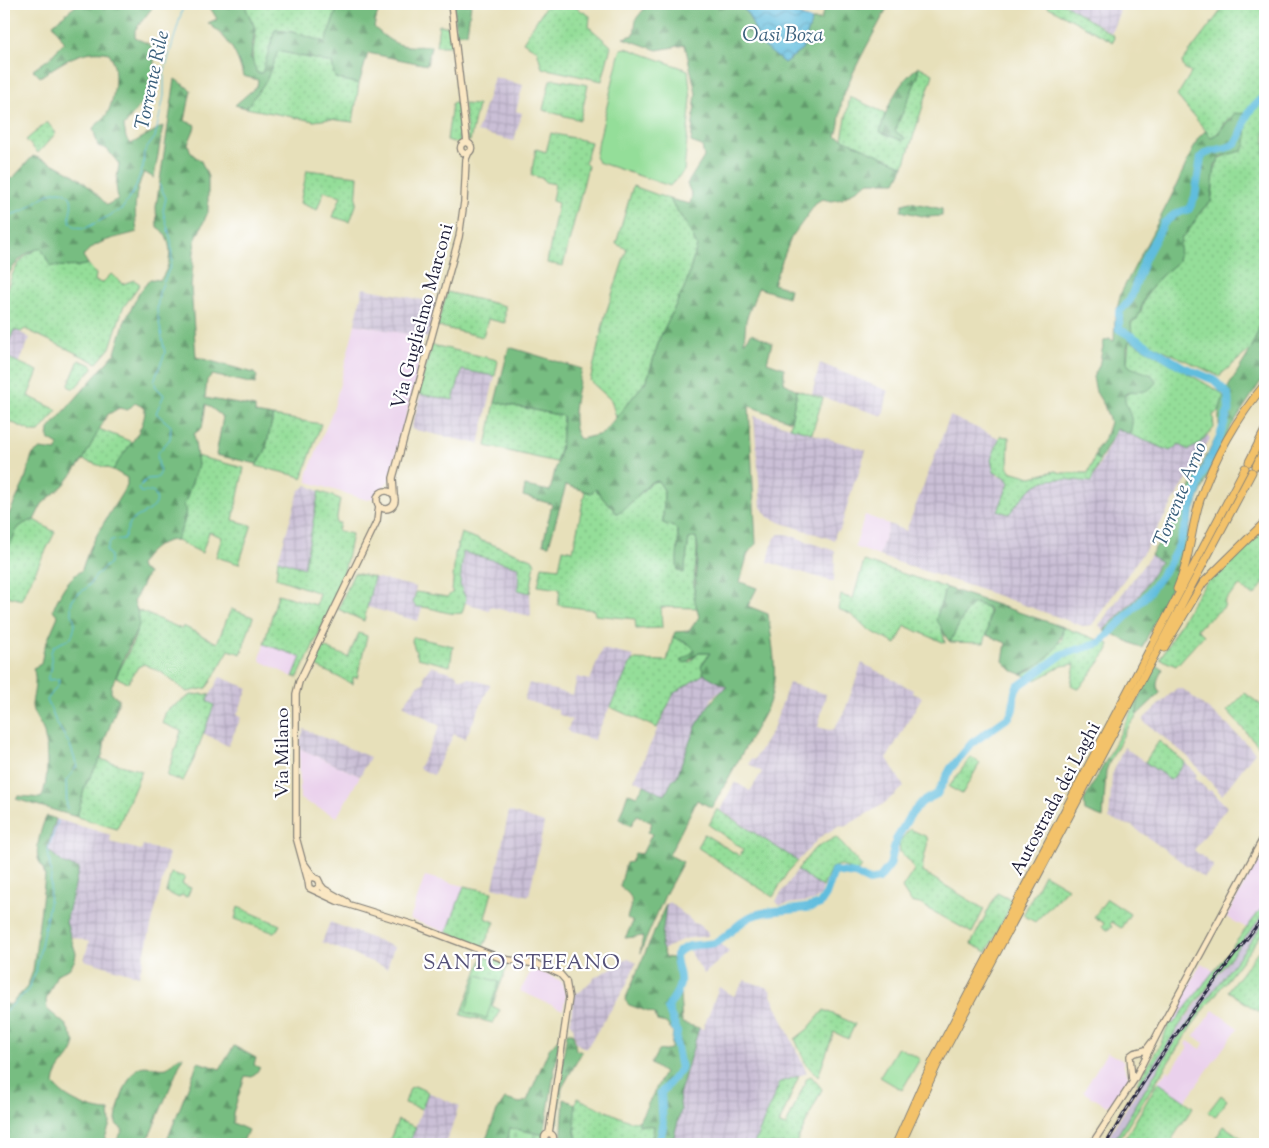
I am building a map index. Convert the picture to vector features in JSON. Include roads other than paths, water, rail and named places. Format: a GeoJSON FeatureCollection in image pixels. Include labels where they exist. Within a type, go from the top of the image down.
{"type":"FeatureCollection","features":[{"type":"Feature","properties":{"kind":"highway"},"geometry":{"type":"LineString","coordinates":[[1126,695],[1182,576],[1188,559],[1197,513],[1206,485],[1246,407],[1265,384]]}},
{"type":"Feature","properties":{"kind":"highway","name":"Autostrada dei Laghi"},"geometry":{"type":"LineString","coordinates":[[896,1144],[932,1063],[1265,430]]}},
{"type":"Feature","properties":{"kind":"highway","name":"Autostrada dei Laghi"},"geometry":{"type":"LineString","coordinates":[[901,1144],[937,1065],[1265,447]]}},
{"type":"Feature","properties":{"kind":"highway"},"geometry":{"type":"LineString","coordinates":[[1096,767],[1111,746],[1197,591],[1216,568],[1265,522]]}},
{"type":"Feature","properties":{"kind":"street"},"geometry":{"type":"LineString","coordinates":[[451,4],[465,134],[465,143],[461,149],[466,155],[472,148],[465,143]]}},
{"type":"Feature","properties":{"kind":"street","name":"Via Guglielmo Marconi"},"geometry":{"type":"LineString","coordinates":[[394,495],[394,478],[459,237],[464,202],[466,155]]}},
{"type":"Feature","properties":{"kind":"street","name":"Via Guglielmo Marconi"},"geometry":{"type":"LineString","coordinates":[[386,491],[394,478]]}},
{"type":"Feature","properties":{"kind":"street"},"geometry":{"type":"LineString","coordinates":[[386,491],[394,495],[394,503],[378,521],[379,496],[386,491]]}},
{"type":"Feature","properties":{"kind":"street"},"geometry":{"type":"LineString","coordinates":[[379,505],[389,508]]}},
{"type":"Feature","properties":{"kind":"street","name":"Via Milano"},"geometry":{"type":"LineString","coordinates":[[314,890],[310,888],[299,852],[296,825],[295,701],[299,682],[378,521]]}},
{"type":"Feature","properties":{"kind":"street"},"geometry":{"type":"LineString","coordinates":[[1092,1144],[1143,1064],[1265,835]]}},
{"type":"Feature","properties":{"kind":"street","name":"Via Milano"},"geometry":{"type":"LineString","coordinates":[[302,861],[320,884],[329,892],[360,908]]}},
{"type":"Feature","properties":{"kind":"street"},"geometry":{"type":"LineString","coordinates":[[308,881],[314,877]]}},
{"type":"Feature","properties":{"kind":"street"},"geometry":{"type":"LineString","coordinates":[[320,884],[314,890],[337,901],[452,939],[503,959],[536,964],[560,974],[566,981],[569,989],[549,1133],[554,1136],[554,1140],[548,1143]]}},
{"type":"Feature","properties":{"kind":"street"},"geometry":{"type":"LineString","coordinates":[[1130,1085],[1132,1075],[1130,1056],[1134,1052],[1139,1053],[1147,1049],[1158,1035]]}},
{"type":"Feature","properties":{"kind":"street"},"geometry":{"type":"LineString","coordinates":[[1130,1065],[1138,1068],[1143,1064],[1144,1057],[1139,1053]]}},
{"type":"Feature","properties":{"kind":"water","name":"Oasi Boza"},"geometry":{"type":"Polygon","coordinates":[[[737,4],[770,4],[812,20],[802,50],[784,63],[761,44],[747,12],[737,4]]]}},
{"type":"Feature","properties":{"kind":"waterway","name":"Torrente Rile"},"geometry":{"type":"LineString","coordinates":[[4,219],[27,209],[52,192],[59,191],[65,192],[70,197],[72,201],[70,221],[72,225],[77,227],[86,228],[122,209],[134,191],[143,167],[144,152],[155,137],[164,96],[164,73],[184,4]]}},
{"type":"Feature","properties":{"kind":"waterway","name":"Torrente Arno"},"geometry":{"type":"LineString","coordinates":[[659,1144],[663,1127],[661,1093],[681,1069],[676,1042],[677,1032],[668,1008],[680,986],[676,955],[689,946],[715,943],[747,918],[760,913],[812,907],[820,904],[826,895],[834,871],[855,874],[869,881],[879,879],[890,865],[896,840],[909,817],[922,802],[937,794],[951,768],[972,743],[1009,717],[1013,710],[1014,694],[1017,687],[1063,654],[1100,643],[1147,595],[1168,566],[1180,543],[1201,478],[1218,442],[1229,409],[1228,394],[1214,380],[1183,367],[1119,329],[1119,312],[1130,300],[1145,258],[1164,223],[1175,214],[1189,209],[1195,197],[1201,157],[1209,152],[1226,148],[1236,142],[1248,113],[1265,96]]}},
{"type":"Feature","properties":{"kind":"waterway"},"geometry":{"type":"LineString","coordinates":[[67,809],[66,781],[77,766],[70,745],[56,722],[47,700],[58,685],[59,679],[48,680],[52,667],[51,652],[54,646],[71,638],[75,626],[71,610],[73,598],[86,588],[100,571],[110,563],[110,555],[106,551],[111,540],[123,539],[130,523],[156,503],[153,492],[140,492],[138,488],[147,479],[157,478],[160,474],[157,454],[170,439],[171,426],[156,413],[164,395],[156,387],[154,381],[165,353],[157,311],[159,293],[172,262],[171,240],[163,211],[166,198],[159,184]]}},
{"type":"Feature","properties":{"kind":"waterway"},"geometry":{"type":"LineString","coordinates":[[4,1013],[28,990],[36,971],[49,904],[51,875],[48,849],[58,821]]}},
{"type":"Feature","properties":{"kind":"railway"},"geometry":{"type":"LineString","coordinates":[[1106,1144],[1161,1055],[1265,915]]}},
{"type":"Feature","properties":{"kind":"district","name":"SANTO STEFANO"},"geometry":{"type":"Point","coordinates":[522,962]}}]}
